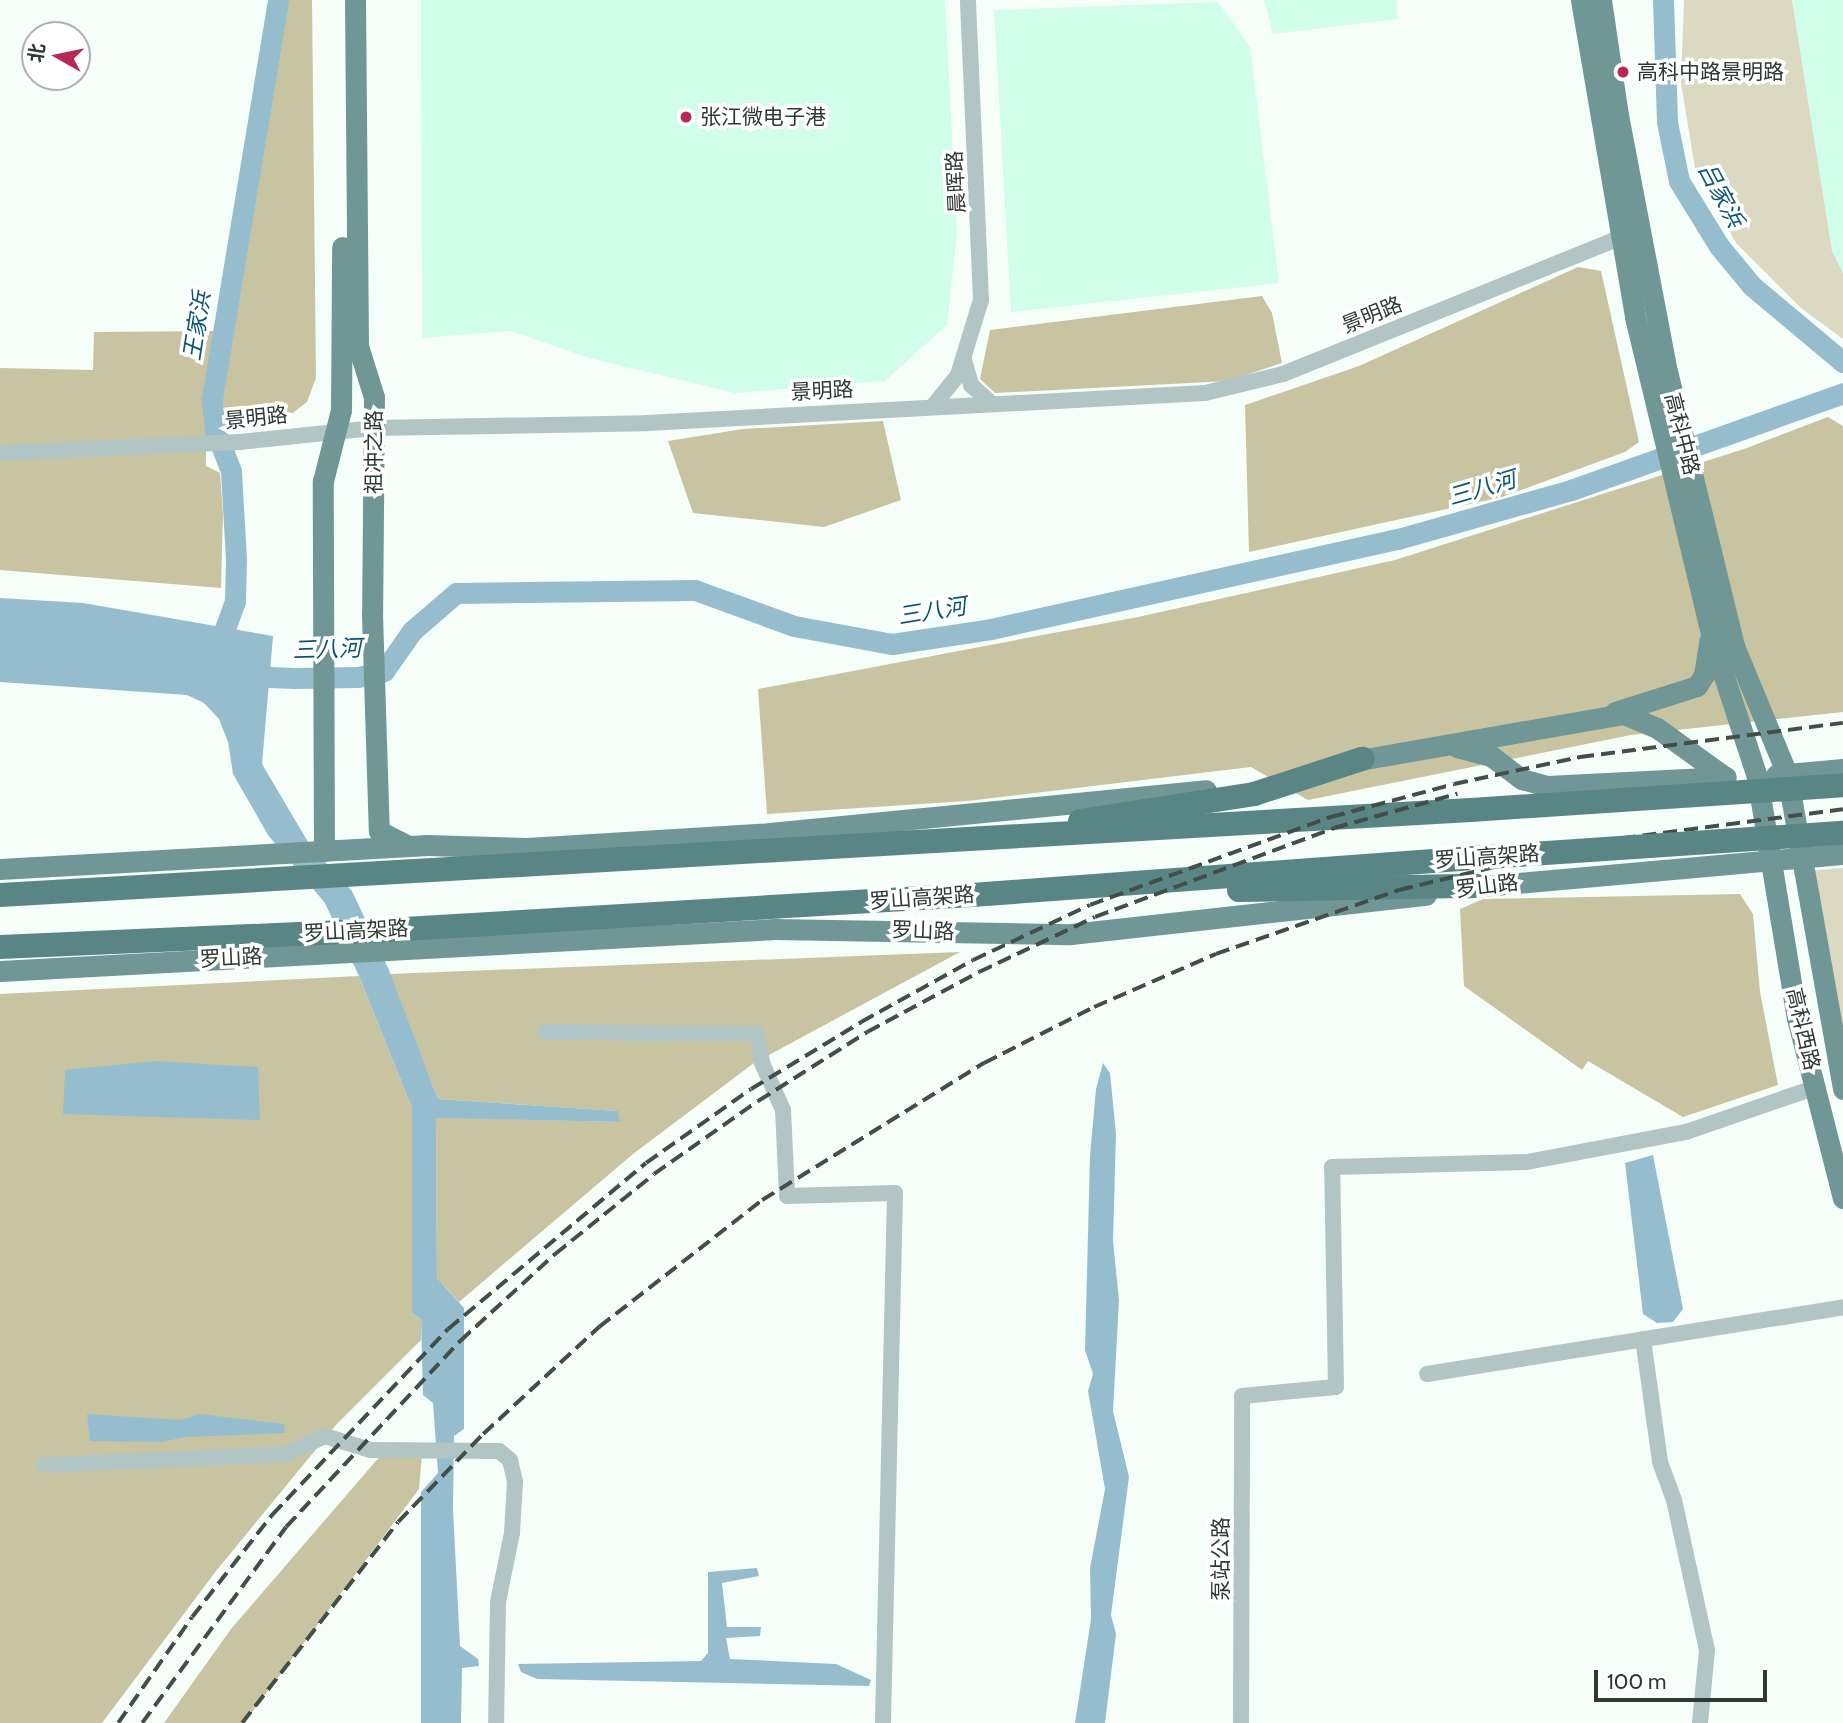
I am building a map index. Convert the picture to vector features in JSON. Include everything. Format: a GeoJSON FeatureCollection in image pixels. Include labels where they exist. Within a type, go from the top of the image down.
{"type":"FeatureCollection","features":[{"type":"Feature","properties":{"kind":"highway"},"geometry":{"type":"LineString","coordinates":[[972,840],[1212,804],[1362,759]]}},
{"type":"Feature","properties":{"kind":"highway"},"geometry":{"type":"LineString","coordinates":[[0,895],[357,877],[1843,786]]}},
{"type":"Feature","properties":{"kind":"highway","name":"罗山高架路"},"geometry":{"type":"LineString","coordinates":[[0,947],[393,940],[972,895],[1843,833]]}},
{"type":"Feature","properties":{"kind":"highway"},"geometry":{"type":"LineString","coordinates":[[0,882],[193,884]]}},
{"type":"Feature","properties":{"kind":"highway"},"geometry":{"type":"LineString","coordinates":[[972,895],[1476,886]]}},
{"type":"Feature","properties":{"kind":"main road","name":"祖冲之路"},"geometry":{"type":"LineString","coordinates":[[324,851],[323,481],[343,390],[342,0]]}},
{"type":"Feature","properties":{"kind":"main road","name":"祖冲之路"},"geometry":{"type":"LineString","coordinates":[[355,0],[358,346],[374,397],[372,614],[379,831],[410,846]]}},
{"type":"Feature","properties":{"kind":"main road","name":"高科中路"},"geometry":{"type":"LineString","coordinates":[[1581,0],[1620,238],[1680,466],[1734,646],[1787,774],[1802,857]]}},
{"type":"Feature","properties":{"kind":"main road","name":"高科中路"},"geometry":{"type":"LineString","coordinates":[[1601,0],[1671,430]]}},
{"type":"Feature","properties":{"kind":"main road","name":"高科中路"},"geometry":{"type":"LineString","coordinates":[[1680,466],[1711,634],[1757,777],[1773,857]]}},
{"type":"Feature","properties":{"kind":"main road"},"geometry":{"type":"LineString","coordinates":[[1593,718],[1697,685],[1708,661],[1711,634]]}},
{"type":"Feature","properties":{"kind":"main road"},"geometry":{"type":"LineString","coordinates":[[0,869],[410,846],[527,848],[848,827],[1201,791],[1362,759],[1624,714],[1638,718],[1725,777]]}},
{"type":"Feature","properties":{"kind":"main road"},"geometry":{"type":"LineString","coordinates":[[1448,746],[1491,756],[1522,779],[1547,786],[1757,777],[1843,769]]}},
{"type":"Feature","properties":{"kind":"main road","name":"罗山路"},"geometry":{"type":"LineString","coordinates":[[393,940],[787,929],[1072,934],[1399,900],[1476,886],[1773,857],[1843,854]]}},
{"type":"Feature","properties":{"kind":"main road","name":"高科西路"},"geometry":{"type":"LineString","coordinates":[[1773,857],[1797,1018],[1817,1087],[1843,1198]]}},
{"type":"Feature","properties":{"kind":"main road","name":"高科西路"},"geometry":{"type":"LineString","coordinates":[[1802,857],[1843,1089]]}},
{"type":"Feature","properties":{"kind":"main road","name":"罗山路"},"geometry":{"type":"LineString","coordinates":[[0,971],[335,943]]}},
{"type":"Feature","properties":{"kind":"street","name":"晨晖路"},"geometry":{"type":"LineString","coordinates":[[933,406],[952,385],[964,360],[976,324],[981,274],[968,0]]}},
{"type":"Feature","properties":{"kind":"street","name":"景明路"},"geometry":{"type":"LineString","coordinates":[[0,453],[240,442],[374,428],[647,423],[1205,393],[1257,383],[1620,238]]}},
{"type":"Feature","properties":{"kind":"street"},"geometry":{"type":"LineString","coordinates":[[964,360],[971,385],[991,403]]}},
{"type":"Feature","properties":{"kind":"street"},"geometry":{"type":"LineString","coordinates":[[545,1032],[757,1034],[762,1063],[783,1110],[788,1196],[895,1193],[883,1723]]}},
{"type":"Feature","properties":{"kind":"street","name":"泵站公路"},"geometry":{"type":"LineString","coordinates":[[1241,1723],[1242,1396],[1336,1387],[1332,1167],[1527,1162],[1686,1132],[1817,1087]]}},
{"type":"Feature","properties":{"kind":"street"},"geometry":{"type":"LineString","coordinates":[[1427,1374],[1843,1307]]}},
{"type":"Feature","properties":{"kind":"street"},"geometry":{"type":"LineString","coordinates":[[1643,1339],[1660,1462],[1674,1500],[1707,1650],[1700,1723]]}},
{"type":"Feature","properties":{"kind":"street"},"geometry":{"type":"LineString","coordinates":[[45,1465],[286,1454],[325,1436],[370,1450],[455,1448],[499,1451],[510,1460],[514,1475],[512,1533],[497,1610],[496,1723]]}},
{"type":"Feature","properties":{"kind":"shaded area"},"geometry":{"type":"Polygon","coordinates":[[[271,0],[312,0],[316,378],[307,402],[281,422],[206,426],[206,466],[220,473],[223,514],[221,588],[0,570],[0,368],[93,370],[94,332],[214,331],[271,0]]]}},
{"type":"Feature","properties":{"kind":"shaded area","name":"张江微电子港"},"geometry":{"type":"Polygon","coordinates":[[[421,0],[945,0],[957,234],[947,325],[885,381],[735,393],[589,358],[511,331],[422,338],[421,0]]]}},
{"type":"Feature","properties":{"kind":"shaded area"},"geometry":{"type":"Polygon","coordinates":[[[1264,0],[1396,0],[1398,19],[1273,34],[1264,0]]]}},
{"type":"Feature","properties":{"kind":"shaded area"},"geometry":{"type":"Polygon","coordinates":[[[1684,0],[1792,0],[1832,251],[1843,273],[1843,339],[1801,308],[1736,243],[1695,168],[1681,83],[1684,0]]]}},
{"type":"Feature","properties":{"kind":"shaded area"},"geometry":{"type":"Polygon","coordinates":[[[1792,0],[1843,0],[1843,273],[1832,251],[1792,0]]]}},
{"type":"Feature","properties":{"kind":"shaded area"},"geometry":{"type":"Polygon","coordinates":[[[1218,2],[1250,47],[1279,283],[1011,312],[994,10],[1218,2]]]}},
{"type":"Feature","properties":{"kind":"shaded area"},"geometry":{"type":"Polygon","coordinates":[[[1578,267],[1601,271],[1639,442],[1625,452],[1502,497],[1249,552],[1245,405],[1359,366],[1578,267]]]}},
{"type":"Feature","properties":{"kind":"shaded area"},"geometry":{"type":"Polygon","coordinates":[[[1262,296],[1272,313],[1282,363],[1228,381],[995,393],[980,379],[990,330],[1262,296]]]}},
{"type":"Feature","properties":{"kind":"shaded area"},"geometry":{"type":"Polygon","coordinates":[[[1828,417],[1843,426],[1843,712],[1631,735],[1308,800],[1251,767],[967,801],[767,814],[758,689],[1138,617],[1395,560],[1744,449],[1828,417]]]}},
{"type":"Feature","properties":{"kind":"shaded area"},"geometry":{"type":"Polygon","coordinates":[[[883,421],[901,500],[824,527],[693,513],[668,441],[743,429],[883,421]]]}},
{"type":"Feature","properties":{"kind":"shaded area"},"geometry":{"type":"Polygon","coordinates":[[[1843,868],[1843,1039],[1805,871],[1843,868]]]}},
{"type":"Feature","properties":{"kind":"shaded area"},"geometry":{"type":"Polygon","coordinates":[[[1740,894],[1753,914],[1760,992],[1778,1085],[1683,1117],[1588,1061],[1582,1070],[1464,986],[1460,909],[1483,899],[1740,894]]]}},
{"type":"Feature","properties":{"kind":"shaded area"},"geometry":{"type":"Polygon","coordinates":[[[960,952],[754,1063],[633,1154],[459,1302],[437,1278],[436,1117],[619,1122],[617,1111],[438,1099],[390,974],[960,952]]]}},
{"type":"Feature","properties":{"kind":"shaded area"},"geometry":{"type":"Polygon","coordinates":[[[359,976],[412,1108],[412,1313],[421,1319],[421,1340],[336,1425],[216,1571],[102,1723],[0,1723],[0,994],[359,976]]]}},
{"type":"Feature","properties":{"kind":"shaded area"},"geometry":{"type":"Polygon","coordinates":[[[381,1455],[422,1455],[419,1489],[244,1723],[164,1723],[231,1629],[381,1455]]]}},
{"type":"Feature","properties":{"kind":"water"},"geometry":{"type":"Polygon","coordinates":[[[0,598],[83,603],[273,636],[262,764],[311,847],[352,891],[389,970],[438,1099],[618,1111],[620,1122],[436,1118],[437,1278],[464,1308],[464,1429],[454,1436],[453,1509],[460,1646],[478,1659],[479,1666],[462,1668],[461,1723],[421,1723],[421,1492],[438,1473],[433,1403],[423,1395],[421,1319],[412,1313],[412,1108],[359,976],[325,903],[268,835],[233,774],[228,742],[219,719],[204,703],[187,695],[0,682],[0,598]]]}},
{"type":"Feature","properties":{"kind":"water"},"geometry":{"type":"Polygon","coordinates":[[[155,1061],[258,1067],[260,1120],[63,1114],[65,1070],[155,1061]]]}},
{"type":"Feature","properties":{"kind":"water"},"geometry":{"type":"Polygon","coordinates":[[[1103,1063],[1110,1073],[1116,1134],[1113,1241],[1119,1300],[1113,1411],[1129,1477],[1111,1615],[1116,1634],[1105,1723],[1075,1723],[1091,1619],[1090,1568],[1105,1489],[1088,1391],[1093,1374],[1085,1350],[1090,1156],[1096,1089],[1103,1063]]]}},
{"type":"Feature","properties":{"kind":"water"},"geometry":{"type":"Polygon","coordinates":[[[1653,1155],[1683,1309],[1673,1322],[1657,1323],[1643,1314],[1625,1163],[1653,1155]]]}},
{"type":"Feature","properties":{"kind":"water"},"geometry":{"type":"Polygon","coordinates":[[[87,1414],[180,1420],[200,1414],[284,1424],[285,1433],[184,1437],[163,1442],[90,1441],[87,1414]]]}},
{"type":"Feature","properties":{"kind":"water"},"geometry":{"type":"Polygon","coordinates":[[[757,1568],[759,1576],[722,1583],[727,1627],[761,1627],[760,1636],[726,1638],[730,1659],[836,1664],[871,1680],[869,1686],[537,1679],[521,1672],[518,1664],[701,1661],[708,1653],[708,1572],[757,1568]]]}},
{"type":"Feature","properties":{"kind":"waterway","name":"王家浜"},"geometry":{"type":"LineString","coordinates":[[216,653],[235,601],[236,559],[231,471],[215,430],[212,399],[278,0]]}},
{"type":"Feature","properties":{"kind":"waterway","name":"吕家浜"},"geometry":{"type":"LineString","coordinates":[[1663,0],[1667,122],[1679,181],[1719,246],[1752,286],[1843,362]]}},
{"type":"Feature","properties":{"kind":"waterway","name":"三八河"},"geometry":{"type":"LineString","coordinates":[[242,666],[269,677],[295,678],[358,677],[384,671],[412,631],[456,593],[695,590],[794,626],[892,644],[991,629],[1398,539],[1571,490],[1843,393]]}},
{"type":"Feature","properties":{"kind":"railway"},"geometry":{"type":"LineString","coordinates":[[118,1723],[192,1617],[272,1515],[448,1329],[646,1163],[751,1089],[861,1022],[973,960],[1090,905],[1331,817],[1454,784],[1580,757],[1843,723]]}},
{"type":"Feature","properties":{"kind":"railway"},"geometry":{"type":"LineString","coordinates":[[142,1723],[286,1527],[460,1341],[555,1254],[654,1174],[758,1101],[867,1032],[979,972],[1095,917],[1334,828],[1457,794]]}},
{"type":"Feature","properties":{"kind":"railway"},"geometry":{"type":"LineString","coordinates":[[242,1723],[398,1522],[483,1434],[599,1327],[762,1200],[984,1063],[1094,1007],[1216,954],[1399,890],[1601,841],[1843,809]]}},
{"type":"Feature","properties":{"kind":"place","name":"高科中路景明路"},"geometry":{"type":"Point","coordinates":[1623,72]}},
{"type":"Feature","properties":{"kind":"place","name":"张江微电子港"},"geometry":{"type":"Point","coordinates":[686,117]}}]}
